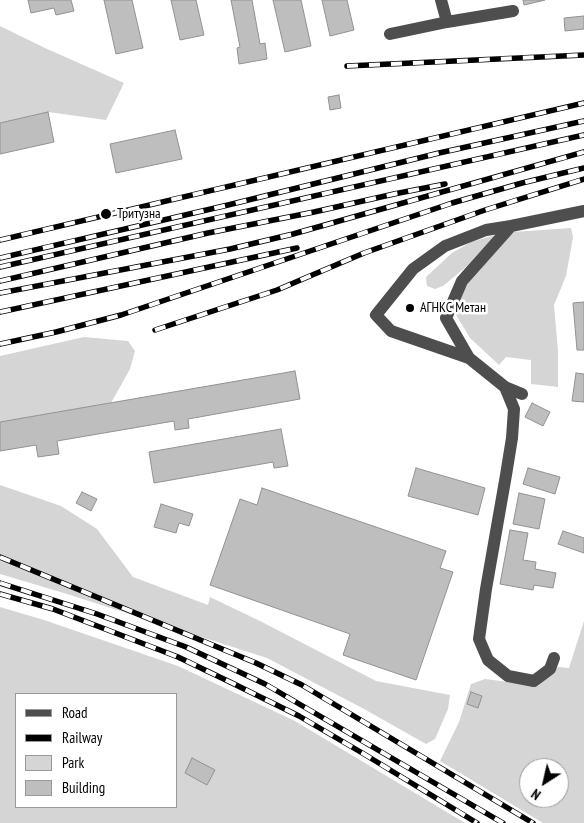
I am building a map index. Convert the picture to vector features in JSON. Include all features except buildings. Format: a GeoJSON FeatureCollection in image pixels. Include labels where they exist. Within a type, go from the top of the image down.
{"type":"FeatureCollection","features":[{"type":"Feature","properties":{"kind":"street"},"geometry":{"type":"LineString","coordinates":[[441,0],[447,22]]}},
{"type":"Feature","properties":{"kind":"street"},"geometry":{"type":"LineString","coordinates":[[390,34],[513,11]]}},
{"type":"Feature","properties":{"kind":"street"},"geometry":{"type":"LineString","coordinates":[[522,394],[505,387],[469,358],[391,331],[376,315],[413,269],[445,246],[486,230],[584,211]]}},
{"type":"Feature","properties":{"kind":"street"},"geometry":{"type":"LineString","coordinates":[[469,358],[446,318],[462,281],[511,226]]}},
{"type":"Feature","properties":{"kind":"street"},"geometry":{"type":"LineString","coordinates":[[505,387],[514,408],[512,438],[479,639],[488,660],[508,676],[534,681],[550,669],[554,658]]}},
{"type":"Feature","properties":{"kind":"green space"},"geometry":{"type":"Polygon","coordinates":[[[0,26],[124,83],[106,120],[48,112],[0,123],[0,26]]]}},
{"type":"Feature","properties":{"kind":"green space"},"geometry":{"type":"Polygon","coordinates":[[[571,228],[573,237],[566,276],[554,305],[558,351],[558,387],[531,384],[531,360],[506,357],[499,365],[470,338],[455,313],[461,294],[482,262],[513,232],[571,228]]]}},
{"type":"Feature","properties":{"kind":"green space"},"geometry":{"type":"Polygon","coordinates":[[[495,235],[467,266],[443,286],[435,289],[427,286],[426,277],[452,253],[471,242],[495,235]]]}},
{"type":"Feature","properties":{"kind":"green space"},"geometry":{"type":"Polygon","coordinates":[[[84,337],[128,341],[135,351],[130,369],[111,403],[0,422],[0,356],[84,337]]]}},
{"type":"Feature","properties":{"kind":"green space"},"geometry":{"type":"Polygon","coordinates":[[[0,485],[61,506],[97,529],[133,577],[208,605],[210,597],[376,681],[450,695],[448,709],[435,739],[426,744],[267,658],[0,574],[0,485]]]}},
{"type":"Feature","properties":{"kind":"green space"},"geometry":{"type":"Polygon","coordinates":[[[0,607],[44,620],[178,666],[295,721],[465,823],[0,823],[0,607]]]}},
{"type":"Feature","properties":{"kind":"green space"},"geometry":{"type":"Polygon","coordinates":[[[584,621],[584,823],[543,823],[440,761],[459,722],[471,684],[485,679],[538,686],[558,667],[569,668],[584,621]]]}},
{"type":"Feature","properties":{"kind":"railway"},"geometry":{"type":"LineString","coordinates":[[347,66],[584,55]]}},
{"type":"Feature","properties":{"kind":"railway"},"geometry":{"type":"LineString","coordinates":[[0,240],[584,103]]}},
{"type":"Feature","properties":{"kind":"railway"},"geometry":{"type":"LineString","coordinates":[[0,258],[439,153],[584,121]]}},
{"type":"Feature","properties":{"kind":"railway"},"geometry":{"type":"LineString","coordinates":[[0,267],[584,135]]}},
{"type":"Feature","properties":{"kind":"railway"},"geometry":{"type":"LineString","coordinates":[[0,293],[230,249],[293,234],[584,152]]}},
{"type":"Feature","properties":{"kind":"railway"},"geometry":{"type":"LineString","coordinates":[[0,344],[121,315],[452,203],[584,168]]}},
{"type":"Feature","properties":{"kind":"railway"},"geometry":{"type":"LineString","coordinates":[[155,330],[277,290],[364,253],[485,210],[584,179]]}},
{"type":"Feature","properties":{"kind":"railway"},"geometry":{"type":"LineString","coordinates":[[0,281],[208,233],[445,184]]}},
{"type":"Feature","properties":{"kind":"railway"},"geometry":{"type":"LineString","coordinates":[[0,312],[297,248]]}},
{"type":"Feature","properties":{"kind":"railway"},"geometry":{"type":"LineString","coordinates":[[0,557],[256,663],[302,685],[533,823]]}},
{"type":"Feature","properties":{"kind":"railway"},"geometry":{"type":"LineString","coordinates":[[0,583],[97,614],[186,647],[265,684],[503,823]]}},
{"type":"Feature","properties":{"kind":"railway"},"geometry":{"type":"LineString","coordinates":[[0,594],[53,609],[178,657],[299,716],[477,823]]}},
{"type":"Feature","properties":{"kind":"place","name":"Тритузна"},"geometry":{"type":"Point","coordinates":[106,214]}},
{"type":"Feature","properties":{"kind":"place","name":"АГНКС Метан"},"geometry":{"type":"Point","coordinates":[410,308]}}]}
